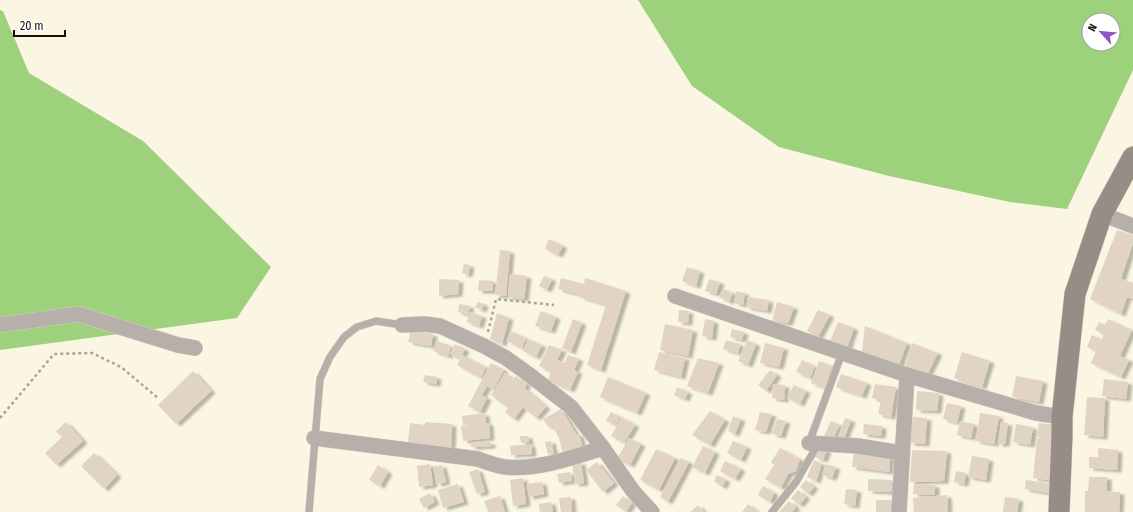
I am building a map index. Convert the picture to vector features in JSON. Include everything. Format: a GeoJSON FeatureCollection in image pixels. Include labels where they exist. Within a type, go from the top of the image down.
{"type":"FeatureCollection","features":[{"type":"Feature","properties":{"kind":"street"},"geometry":{"type":"LineString","coordinates":[[1059,512],[1062,417],[1075,294],[1102,214],[1133,157]]}},
{"type":"Feature","properties":{"kind":"street"},"geometry":{"type":"LineString","coordinates":[[1102,214],[1133,226]]}},
{"type":"Feature","properties":{"kind":"street"},"geometry":{"type":"LineString","coordinates":[[675,296],[907,375],[1036,413],[1062,417]]}},
{"type":"Feature","properties":{"kind":"street"},"geometry":{"type":"LineString","coordinates":[[0,325],[78,314],[178,345],[195,348]]}},
{"type":"Feature","properties":{"kind":"street"},"geometry":{"type":"LineString","coordinates":[[402,325],[425,324],[440,326],[506,358],[571,407],[603,448],[633,491],[652,512]]}},
{"type":"Feature","properties":{"kind":"street"},"geometry":{"type":"LineString","coordinates":[[899,512],[907,375]]}},
{"type":"Feature","properties":{"kind":"street"},"geometry":{"type":"LineString","coordinates":[[314,438],[478,459],[503,467],[522,467],[552,462],[603,448]]}},
{"type":"Feature","properties":{"kind":"street"},"geometry":{"type":"LineString","coordinates":[[809,443],[858,446],[902,452]]}},
{"type":"Feature","properties":{"kind":"lane"},"geometry":{"type":"LineString","coordinates":[[309,512],[320,379],[330,357],[344,337],[357,327],[376,321],[402,325]]}},
{"type":"Feature","properties":{"kind":"lane"},"geometry":{"type":"LineString","coordinates":[[772,512],[796,482],[814,451],[809,443],[842,353]]}},
{"type":"Feature","properties":{"kind":"path"},"geometry":{"type":"LineString","coordinates":[[484,346],[496,299],[554,305]]}},
{"type":"Feature","properties":{"kind":"path"},"geometry":{"type":"LineString","coordinates":[[0,418],[54,354],[92,353],[121,367],[158,398]]}},
{"type":"Feature","properties":{"kind":"green space"},"geometry":{"type":"Polygon","coordinates":[[[638,0],[1133,0],[1133,70],[1067,209],[1010,202],[889,176],[779,147],[692,86],[638,0]]]}},
{"type":"Feature","properties":{"kind":"green space"},"geometry":{"type":"Polygon","coordinates":[[[0,10],[3,11],[29,73],[143,141],[271,267],[237,318],[0,350],[0,10]]]}},
{"type":"Feature","properties":{"kind":"building"},"geometry":{"type":"Polygon","coordinates":[[[1117,230],[1133,235],[1133,243],[1121,279],[1133,283],[1133,299],[1127,297],[1121,314],[1090,299],[1117,230]]]}},
{"type":"Feature","properties":{"kind":"building"},"geometry":{"type":"Polygon","coordinates":[[[549,239],[563,246],[558,255],[545,249],[549,239]]]}},
{"type":"Feature","properties":{"kind":"building"},"geometry":{"type":"Polygon","coordinates":[[[500,250],[510,251],[506,296],[495,295],[500,250]]]}},
{"type":"Feature","properties":{"kind":"building"},"geometry":{"type":"Polygon","coordinates":[[[464,264],[470,265],[468,275],[462,273],[464,264]]]}},
{"type":"Feature","properties":{"kind":"building"},"geometry":{"type":"Polygon","coordinates":[[[687,267],[700,271],[696,286],[682,281],[687,267]]]}},
{"type":"Feature","properties":{"kind":"building"},"geometry":{"type":"Polygon","coordinates":[[[510,274],[527,276],[524,299],[508,297],[510,274]]]}},
{"type":"Feature","properties":{"kind":"building"},"geometry":{"type":"Polygon","coordinates":[[[544,276],[552,279],[547,290],[539,286],[544,276]]]}},
{"type":"Feature","properties":{"kind":"building"},"geometry":{"type":"Polygon","coordinates":[[[561,278],[584,284],[585,278],[626,291],[601,370],[587,365],[606,305],[580,297],[580,295],[558,289],[561,278]]]}},
{"type":"Feature","properties":{"kind":"building"},"geometry":{"type":"Polygon","coordinates":[[[439,279],[459,280],[458,294],[439,296],[439,279]]]}},
{"type":"Feature","properties":{"kind":"building"},"geometry":{"type":"Polygon","coordinates":[[[709,279],[720,282],[716,294],[705,291],[709,279]]]}},
{"type":"Feature","properties":{"kind":"building"},"geometry":{"type":"Polygon","coordinates":[[[479,280],[493,281],[492,291],[478,291],[479,280]]]}},
{"type":"Feature","properties":{"kind":"building"},"geometry":{"type":"Polygon","coordinates":[[[724,289],[733,293],[729,302],[719,297],[724,289]]]}},
{"type":"Feature","properties":{"kind":"building"},"geometry":{"type":"Polygon","coordinates":[[[736,291],[745,293],[743,305],[734,303],[736,291]]]}},
{"type":"Feature","properties":{"kind":"building"},"geometry":{"type":"Polygon","coordinates":[[[748,297],[769,300],[767,311],[746,307],[748,297]]]}},
{"type":"Feature","properties":{"kind":"building"},"geometry":{"type":"Polygon","coordinates":[[[478,302],[484,304],[482,310],[475,307],[478,302]]]}},
{"type":"Feature","properties":{"kind":"building"},"geometry":{"type":"Polygon","coordinates":[[[777,302],[794,307],[788,323],[772,321],[777,302]]]}},
{"type":"Feature","properties":{"kind":"building"},"geometry":{"type":"Polygon","coordinates":[[[459,304],[470,306],[468,315],[458,312],[459,304]]]}},
{"type":"Feature","properties":{"kind":"building"},"geometry":{"type":"Polygon","coordinates":[[[679,310],[689,311],[688,323],[678,322],[679,310]]]}},
{"type":"Feature","properties":{"kind":"building"},"geometry":{"type":"Polygon","coordinates":[[[818,310],[830,315],[818,337],[807,331],[818,310]]]}},
{"type":"Feature","properties":{"kind":"building"},"geometry":{"type":"Polygon","coordinates":[[[541,311],[556,317],[551,331],[535,326],[541,311]]]}},
{"type":"Feature","properties":{"kind":"building"},"geometry":{"type":"Polygon","coordinates":[[[470,312],[482,316],[479,326],[467,322],[470,312]]]}},
{"type":"Feature","properties":{"kind":"building"},"geometry":{"type":"Polygon","coordinates":[[[497,313],[509,318],[502,344],[490,339],[497,313]]]}},
{"type":"Feature","properties":{"kind":"building"},"geometry":{"type":"Polygon","coordinates":[[[573,319],[582,323],[571,352],[562,348],[573,319]]]}},
{"type":"Feature","properties":{"kind":"building"},"geometry":{"type":"Polygon","coordinates":[[[705,319],[714,321],[712,338],[702,336],[705,319]]]}},
{"type":"Feature","properties":{"kind":"building"},"geometry":{"type":"Polygon","coordinates":[[[1108,319],[1132,330],[1120,356],[1129,360],[1121,377],[1091,363],[1096,351],[1087,347],[1092,335],[1102,340],[1104,334],[1095,330],[1099,322],[1105,325],[1108,319]]]}},
{"type":"Feature","properties":{"kind":"building"},"geometry":{"type":"Polygon","coordinates":[[[838,322],[854,328],[847,348],[830,341],[838,322]]]}},
{"type":"Feature","properties":{"kind":"building"},"geometry":{"type":"Polygon","coordinates":[[[665,324],[693,330],[688,356],[660,350],[665,324]]]}},
{"type":"Feature","properties":{"kind":"building"},"geometry":{"type":"Polygon","coordinates":[[[865,326],[907,343],[899,365],[862,352],[865,326]]]}},
{"type":"Feature","properties":{"kind":"building"},"geometry":{"type":"Polygon","coordinates":[[[732,329],[744,332],[742,340],[730,337],[732,329]]]}},
{"type":"Feature","properties":{"kind":"building"},"geometry":{"type":"Polygon","coordinates":[[[411,330],[433,334],[431,346],[408,342],[411,330]]]}},
{"type":"Feature","properties":{"kind":"building"},"geometry":{"type":"Polygon","coordinates":[[[511,331],[526,338],[522,348],[507,341],[511,331]]]}},
{"type":"Feature","properties":{"kind":"building"},"geometry":{"type":"Polygon","coordinates":[[[528,339],[542,345],[536,357],[523,351],[528,339]]]}},
{"type":"Feature","properties":{"kind":"building"},"geometry":{"type":"Polygon","coordinates":[[[726,340],[740,344],[738,353],[723,349],[726,340]]]}},
{"type":"Feature","properties":{"kind":"building"},"geometry":{"type":"Polygon","coordinates":[[[747,340],[756,344],[748,365],[738,361],[747,340]]]}},
{"type":"Feature","properties":{"kind":"building"},"geometry":{"type":"Polygon","coordinates":[[[437,341],[451,346],[448,356],[433,351],[437,341]]]}},
{"type":"Feature","properties":{"kind":"building"},"geometry":{"type":"Polygon","coordinates":[[[765,343],[784,348],[779,367],[760,363],[765,343]]]}},
{"type":"Feature","properties":{"kind":"building"},"geometry":{"type":"Polygon","coordinates":[[[912,343],[938,353],[928,373],[905,366],[912,343]]]}},
{"type":"Feature","properties":{"kind":"building"},"geometry":{"type":"Polygon","coordinates":[[[455,344],[465,349],[462,355],[486,367],[481,378],[457,365],[460,359],[450,354],[455,344]]]}},
{"type":"Feature","properties":{"kind":"building"},"geometry":{"type":"Polygon","coordinates":[[[549,345],[562,350],[557,360],[565,363],[568,355],[579,359],[574,370],[578,372],[570,390],[548,380],[551,372],[539,366],[549,345]]]}},
{"type":"Feature","properties":{"kind":"building"},"geometry":{"type":"Polygon","coordinates":[[[659,352],[685,358],[681,377],[654,370],[659,352]]]}},
{"type":"Feature","properties":{"kind":"building"},"geometry":{"type":"Polygon","coordinates":[[[962,352],[990,361],[982,387],[954,378],[962,352]]]}},
{"type":"Feature","properties":{"kind":"building"},"geometry":{"type":"Polygon","coordinates":[[[698,358],[719,363],[708,393],[687,386],[698,358]]]}},
{"type":"Feature","properties":{"kind":"building"},"geometry":{"type":"Polygon","coordinates":[[[802,360],[815,366],[810,378],[796,372],[802,360]]]}},
{"type":"Feature","properties":{"kind":"building"},"geometry":{"type":"Polygon","coordinates":[[[819,361],[832,366],[825,388],[811,383],[819,361]]]}},
{"type":"Feature","properties":{"kind":"building"},"geometry":{"type":"Polygon","coordinates":[[[491,363],[504,370],[493,390],[487,386],[482,395],[487,398],[480,412],[468,406],[491,363]]]}},
{"type":"Feature","properties":{"kind":"building"},"geometry":{"type":"Polygon","coordinates":[[[770,370],[777,375],[766,391],[758,385],[770,370]]]}},
{"type":"Feature","properties":{"kind":"building"},"geometry":{"type":"Polygon","coordinates":[[[193,371],[211,391],[176,424],[158,405],[193,371]]]}},
{"type":"Feature","properties":{"kind":"building"},"geometry":{"type":"Polygon","coordinates":[[[505,373],[514,379],[516,376],[527,384],[524,388],[546,407],[536,418],[523,407],[514,419],[505,412],[508,408],[491,395],[505,373]]]}},
{"type":"Feature","properties":{"kind":"building"},"geometry":{"type":"Polygon","coordinates":[[[841,374],[867,383],[862,396],[836,387],[841,374]]]}},
{"type":"Feature","properties":{"kind":"building"},"geometry":{"type":"Polygon","coordinates":[[[425,375],[437,377],[436,384],[423,382],[425,375]]]}},
{"type":"Feature","properties":{"kind":"building"},"geometry":{"type":"Polygon","coordinates":[[[1016,376],[1043,381],[1039,402],[1012,397],[1016,376]]]}},
{"type":"Feature","properties":{"kind":"building"},"geometry":{"type":"Polygon","coordinates":[[[608,377],[646,393],[637,413],[600,397],[608,377]]]}},
{"type":"Feature","properties":{"kind":"building"},"geometry":{"type":"Polygon","coordinates":[[[1104,379],[1128,382],[1126,399],[1102,396],[1104,379]]]}},
{"type":"Feature","properties":{"kind":"building"},"geometry":{"type":"Polygon","coordinates":[[[773,384],[785,385],[784,400],[772,398],[773,384]]]}},
{"type":"Feature","properties":{"kind":"building"},"geometry":{"type":"Polygon","coordinates":[[[875,384],[896,387],[891,417],[878,414],[881,400],[872,398],[875,384]]]}},
{"type":"Feature","properties":{"kind":"building"},"geometry":{"type":"Polygon","coordinates":[[[794,385],[806,391],[800,404],[787,398],[794,385]]]}},
{"type":"Feature","properties":{"kind":"building"},"geometry":{"type":"Polygon","coordinates":[[[677,387],[688,392],[685,399],[674,395],[677,387]]]}},
{"type":"Feature","properties":{"kind":"building"},"geometry":{"type":"Polygon","coordinates":[[[917,391],[939,393],[937,411],[916,410],[917,391]]]}},
{"type":"Feature","properties":{"kind":"building"},"geometry":{"type":"Polygon","coordinates":[[[1087,397],[1105,398],[1103,437],[1084,435],[1087,397]]]}},
{"type":"Feature","properties":{"kind":"building"},"geometry":{"type":"Polygon","coordinates":[[[947,403],[961,406],[957,423],[943,419],[947,403]]]}},
{"type":"Feature","properties":{"kind":"building"},"geometry":{"type":"Polygon","coordinates":[[[561,409],[576,434],[579,434],[583,449],[563,454],[559,438],[552,425],[548,427],[543,419],[561,409]]]}},
{"type":"Feature","properties":{"kind":"building"},"geometry":{"type":"Polygon","coordinates":[[[710,411],[725,420],[710,445],[692,435],[710,411]]]}},
{"type":"Feature","properties":{"kind":"building"},"geometry":{"type":"Polygon","coordinates":[[[611,412],[620,417],[616,425],[606,421],[611,412]]]}},
{"type":"Feature","properties":{"kind":"building"},"geometry":{"type":"Polygon","coordinates":[[[760,412],[772,414],[766,432],[755,430],[760,412]]]}},
{"type":"Feature","properties":{"kind":"building"},"geometry":{"type":"Polygon","coordinates":[[[485,413],[486,423],[489,423],[490,438],[463,441],[461,426],[474,425],[463,425],[462,416],[485,413]]]}},
{"type":"Feature","properties":{"kind":"building"},"geometry":{"type":"Polygon","coordinates":[[[980,413],[999,416],[994,444],[976,441],[980,413]]]}},
{"type":"Feature","properties":{"kind":"building"},"geometry":{"type":"Polygon","coordinates":[[[733,416],[741,419],[735,434],[728,431],[733,416]]]}},
{"type":"Feature","properties":{"kind":"building"},"geometry":{"type":"Polygon","coordinates":[[[622,417],[635,425],[624,443],[611,436],[622,417]]]}},
{"type":"Feature","properties":{"kind":"building"},"geometry":{"type":"Polygon","coordinates":[[[913,417],[927,418],[925,444],[910,443],[913,417]]]}},
{"type":"Feature","properties":{"kind":"building"},"geometry":{"type":"Polygon","coordinates":[[[845,418],[851,420],[842,444],[836,442],[845,418]]]}},
{"type":"Feature","properties":{"kind":"building"},"geometry":{"type":"Polygon","coordinates":[[[777,419],[786,421],[781,436],[772,434],[777,419]]]}},
{"type":"Feature","properties":{"kind":"building"},"geometry":{"type":"Polygon","coordinates":[[[831,421],[840,425],[831,442],[823,438],[831,421]]]}},
{"type":"Feature","properties":{"kind":"building"},"geometry":{"type":"Polygon","coordinates":[[[960,421],[974,424],[971,438],[957,435],[960,421]]]}},
{"type":"Feature","properties":{"kind":"building"},"geometry":{"type":"Polygon","coordinates":[[[66,422],[83,441],[56,465],[45,453],[62,437],[56,431],[66,422]]]}},
{"type":"Feature","properties":{"kind":"building"},"geometry":{"type":"Polygon","coordinates":[[[425,422],[452,424],[451,449],[433,448],[433,445],[408,443],[410,423],[425,425],[425,422]]]}},
{"type":"Feature","properties":{"kind":"building"},"geometry":{"type":"Polygon","coordinates":[[[1001,422],[1008,423],[1005,444],[998,444],[1001,422]]]}},
{"type":"Feature","properties":{"kind":"building"},"geometry":{"type":"Polygon","coordinates":[[[1039,423],[1055,425],[1049,480],[1033,478],[1037,438],[1049,438],[1037,437],[1039,423]]]}},
{"type":"Feature","properties":{"kind":"building"},"geometry":{"type":"Polygon","coordinates":[[[864,424],[882,426],[881,436],[863,434],[864,424]]]}},
{"type":"Feature","properties":{"kind":"building"},"geometry":{"type":"Polygon","coordinates":[[[1016,424],[1033,427],[1030,445],[1013,442],[1016,424]]]}},
{"type":"Feature","properties":{"kind":"building"},"geometry":{"type":"Polygon","coordinates":[[[520,436],[528,436],[529,443],[521,443],[520,436]]]}},
{"type":"Feature","properties":{"kind":"building"},"geometry":{"type":"Polygon","coordinates":[[[629,438],[641,444],[630,465],[617,459],[629,438]]]}},
{"type":"Feature","properties":{"kind":"building"},"geometry":{"type":"Polygon","coordinates":[[[551,441],[554,453],[548,455],[545,442],[551,441]]]}},
{"type":"Feature","properties":{"kind":"building"},"geometry":{"type":"Polygon","coordinates":[[[733,441],[747,447],[741,460],[727,453],[733,441]]]}},
{"type":"Feature","properties":{"kind":"building"},"geometry":{"type":"Polygon","coordinates":[[[491,442],[491,446],[471,447],[471,443],[491,442]]]}},
{"type":"Feature","properties":{"kind":"building"},"geometry":{"type":"Polygon","coordinates":[[[531,444],[532,454],[511,455],[510,446],[531,444]]]}},
{"type":"Feature","properties":{"kind":"building"},"geometry":{"type":"Polygon","coordinates":[[[703,446],[715,452],[705,473],[692,467],[703,446]]]}},
{"type":"Feature","properties":{"kind":"building"},"geometry":{"type":"Polygon","coordinates":[[[818,447],[827,450],[823,460],[815,457],[818,447]]]}},
{"type":"Feature","properties":{"kind":"building"},"geometry":{"type":"Polygon","coordinates":[[[780,448],[800,459],[796,471],[788,474],[781,488],[765,479],[774,465],[771,462],[780,448]]]}},
{"type":"Feature","properties":{"kind":"building"},"geometry":{"type":"Polygon","coordinates":[[[1098,448],[1118,450],[1117,470],[1089,468],[1089,457],[1098,457],[1098,448]]]}},
{"type":"Feature","properties":{"kind":"building"},"geometry":{"type":"Polygon","coordinates":[[[656,449],[675,458],[659,490],[640,480],[656,449]]]}},
{"type":"Feature","properties":{"kind":"building"},"geometry":{"type":"Polygon","coordinates":[[[912,450],[947,451],[944,481],[910,482],[912,450]]]}},
{"type":"Feature","properties":{"kind":"building"},"geometry":{"type":"Polygon","coordinates":[[[854,451],[890,456],[889,472],[852,467],[854,451]]]}},
{"type":"Feature","properties":{"kind":"building"},"geometry":{"type":"Polygon","coordinates":[[[94,453],[117,475],[104,489],[81,466],[94,453]]]}},
{"type":"Feature","properties":{"kind":"building"},"geometry":{"type":"Polygon","coordinates":[[[972,456],[989,459],[986,480],[968,477],[972,456]]]}},
{"type":"Feature","properties":{"kind":"building"},"geometry":{"type":"Polygon","coordinates":[[[681,458],[689,462],[668,502],[660,497],[681,458]]]}},
{"type":"Feature","properties":{"kind":"building"},"geometry":{"type":"Polygon","coordinates":[[[814,460],[822,464],[816,481],[807,477],[814,460]]]}},
{"type":"Feature","properties":{"kind":"building"},"geometry":{"type":"Polygon","coordinates":[[[725,461],[741,469],[735,479],[720,471],[725,461]]]}},
{"type":"Feature","properties":{"kind":"building"},"geometry":{"type":"Polygon","coordinates":[[[581,462],[584,483],[575,484],[572,463],[581,462]]]}},
{"type":"Feature","properties":{"kind":"building"},"geometry":{"type":"Polygon","coordinates":[[[597,462],[614,483],[603,492],[586,470],[597,462]]]}},
{"type":"Feature","properties":{"kind":"building"},"geometry":{"type":"Polygon","coordinates":[[[430,464],[433,485],[419,487],[417,466],[430,464]]]}},
{"type":"Feature","properties":{"kind":"building"},"geometry":{"type":"Polygon","coordinates":[[[826,464],[836,467],[832,478],[822,475],[826,464]]]}},
{"type":"Feature","properties":{"kind":"building"},"geometry":{"type":"Polygon","coordinates":[[[378,465],[388,472],[380,486],[369,480],[378,465]]]}},
{"type":"Feature","properties":{"kind":"building"},"geometry":{"type":"Polygon","coordinates":[[[442,465],[446,482],[437,484],[433,467],[442,465]]]}},
{"type":"Feature","properties":{"kind":"building"},"geometry":{"type":"Polygon","coordinates":[[[478,469],[485,492],[477,494],[469,472],[478,469]]]}},
{"type":"Feature","properties":{"kind":"building"},"geometry":{"type":"Polygon","coordinates":[[[956,471],[966,473],[964,484],[954,482],[956,471]]]}},
{"type":"Feature","properties":{"kind":"building"},"geometry":{"type":"Polygon","coordinates":[[[570,472],[572,481],[559,483],[557,474],[570,472]]]}},
{"type":"Feature","properties":{"kind":"building"},"geometry":{"type":"Polygon","coordinates":[[[717,475],[726,480],[722,487],[714,481],[717,475]]]}},
{"type":"Feature","properties":{"kind":"building"},"geometry":{"type":"Polygon","coordinates":[[[1089,477],[1107,477],[1107,491],[1090,491],[1120,492],[1119,512],[1085,512],[1085,491],[1088,491],[1089,477]]]}},
{"type":"Feature","properties":{"kind":"building"},"geometry":{"type":"Polygon","coordinates":[[[523,478],[526,504],[513,506],[510,480],[523,478]]]}},
{"type":"Feature","properties":{"kind":"building"},"geometry":{"type":"Polygon","coordinates":[[[868,479],[892,480],[891,492],[868,491],[868,479]]]}},
{"type":"Feature","properties":{"kind":"building"},"geometry":{"type":"Polygon","coordinates":[[[806,480],[814,487],[808,494],[800,487],[806,480]]]}},
{"type":"Feature","properties":{"kind":"building"},"geometry":{"type":"Polygon","coordinates":[[[1026,480],[1056,484],[1055,494],[1025,489],[1026,480]]]}},
{"type":"Feature","properties":{"kind":"building"},"geometry":{"type":"Polygon","coordinates":[[[542,482],[544,494],[529,497],[527,484],[542,482]]]}},
{"type":"Feature","properties":{"kind":"building"},"geometry":{"type":"Polygon","coordinates":[[[458,484],[464,502],[443,508],[438,490],[458,484]]]}},
{"type":"Feature","properties":{"kind":"building"},"geometry":{"type":"Polygon","coordinates":[[[914,484],[935,485],[935,495],[913,494],[914,484]]]}},
{"type":"Feature","properties":{"kind":"building"},"geometry":{"type":"Polygon","coordinates":[[[763,486],[774,493],[770,502],[758,495],[763,486]]]}},
{"type":"Feature","properties":{"kind":"building"},"geometry":{"type":"Polygon","coordinates":[[[846,489],[857,490],[855,506],[844,504],[846,489]]]}},
{"type":"Feature","properties":{"kind":"building"},"geometry":{"type":"Polygon","coordinates":[[[798,490],[806,497],[799,505],[791,498],[798,490]]]}},
{"type":"Feature","properties":{"kind":"building"},"geometry":{"type":"Polygon","coordinates":[[[430,493],[435,502],[424,508],[419,499],[430,493]]]}},
{"type":"Feature","properties":{"kind":"building"},"geometry":{"type":"Polygon","coordinates":[[[947,495],[948,512],[914,512],[913,498],[947,495]]]}},
{"type":"Feature","properties":{"kind":"building"},"geometry":{"type":"Polygon","coordinates":[[[500,496],[505,512],[488,512],[484,501],[500,496]]]}},
{"type":"Feature","properties":{"kind":"building"},"geometry":{"type":"Polygon","coordinates":[[[623,496],[632,503],[626,512],[616,505],[623,496]]]}},
{"type":"Feature","properties":{"kind":"building"},"geometry":{"type":"Polygon","coordinates":[[[571,497],[572,512],[561,512],[559,498],[571,497]]]}},
{"type":"Feature","properties":{"kind":"building"},"geometry":{"type":"Polygon","coordinates":[[[1005,497],[1019,499],[1017,512],[1003,512],[1005,497]]]}},
{"type":"Feature","properties":{"kind":"building"},"geometry":{"type":"Polygon","coordinates":[[[876,500],[891,500],[891,512],[876,512],[876,500]]]}},
{"type":"Feature","properties":{"kind":"building"},"geometry":{"type":"Polygon","coordinates":[[[789,501],[796,507],[792,512],[779,512],[789,501]]]}},
{"type":"Feature","properties":{"kind":"building"},"geometry":{"type":"Polygon","coordinates":[[[551,502],[553,512],[540,512],[539,504],[551,502]]]}},
{"type":"Feature","properties":{"kind":"building"},"geometry":{"type":"Polygon","coordinates":[[[748,504],[758,512],[742,512],[748,504]]]}},
{"type":"Feature","properties":{"kind":"building"},"geometry":{"type":"Polygon","coordinates":[[[698,505],[704,512],[690,512],[698,505]]]}}]}
